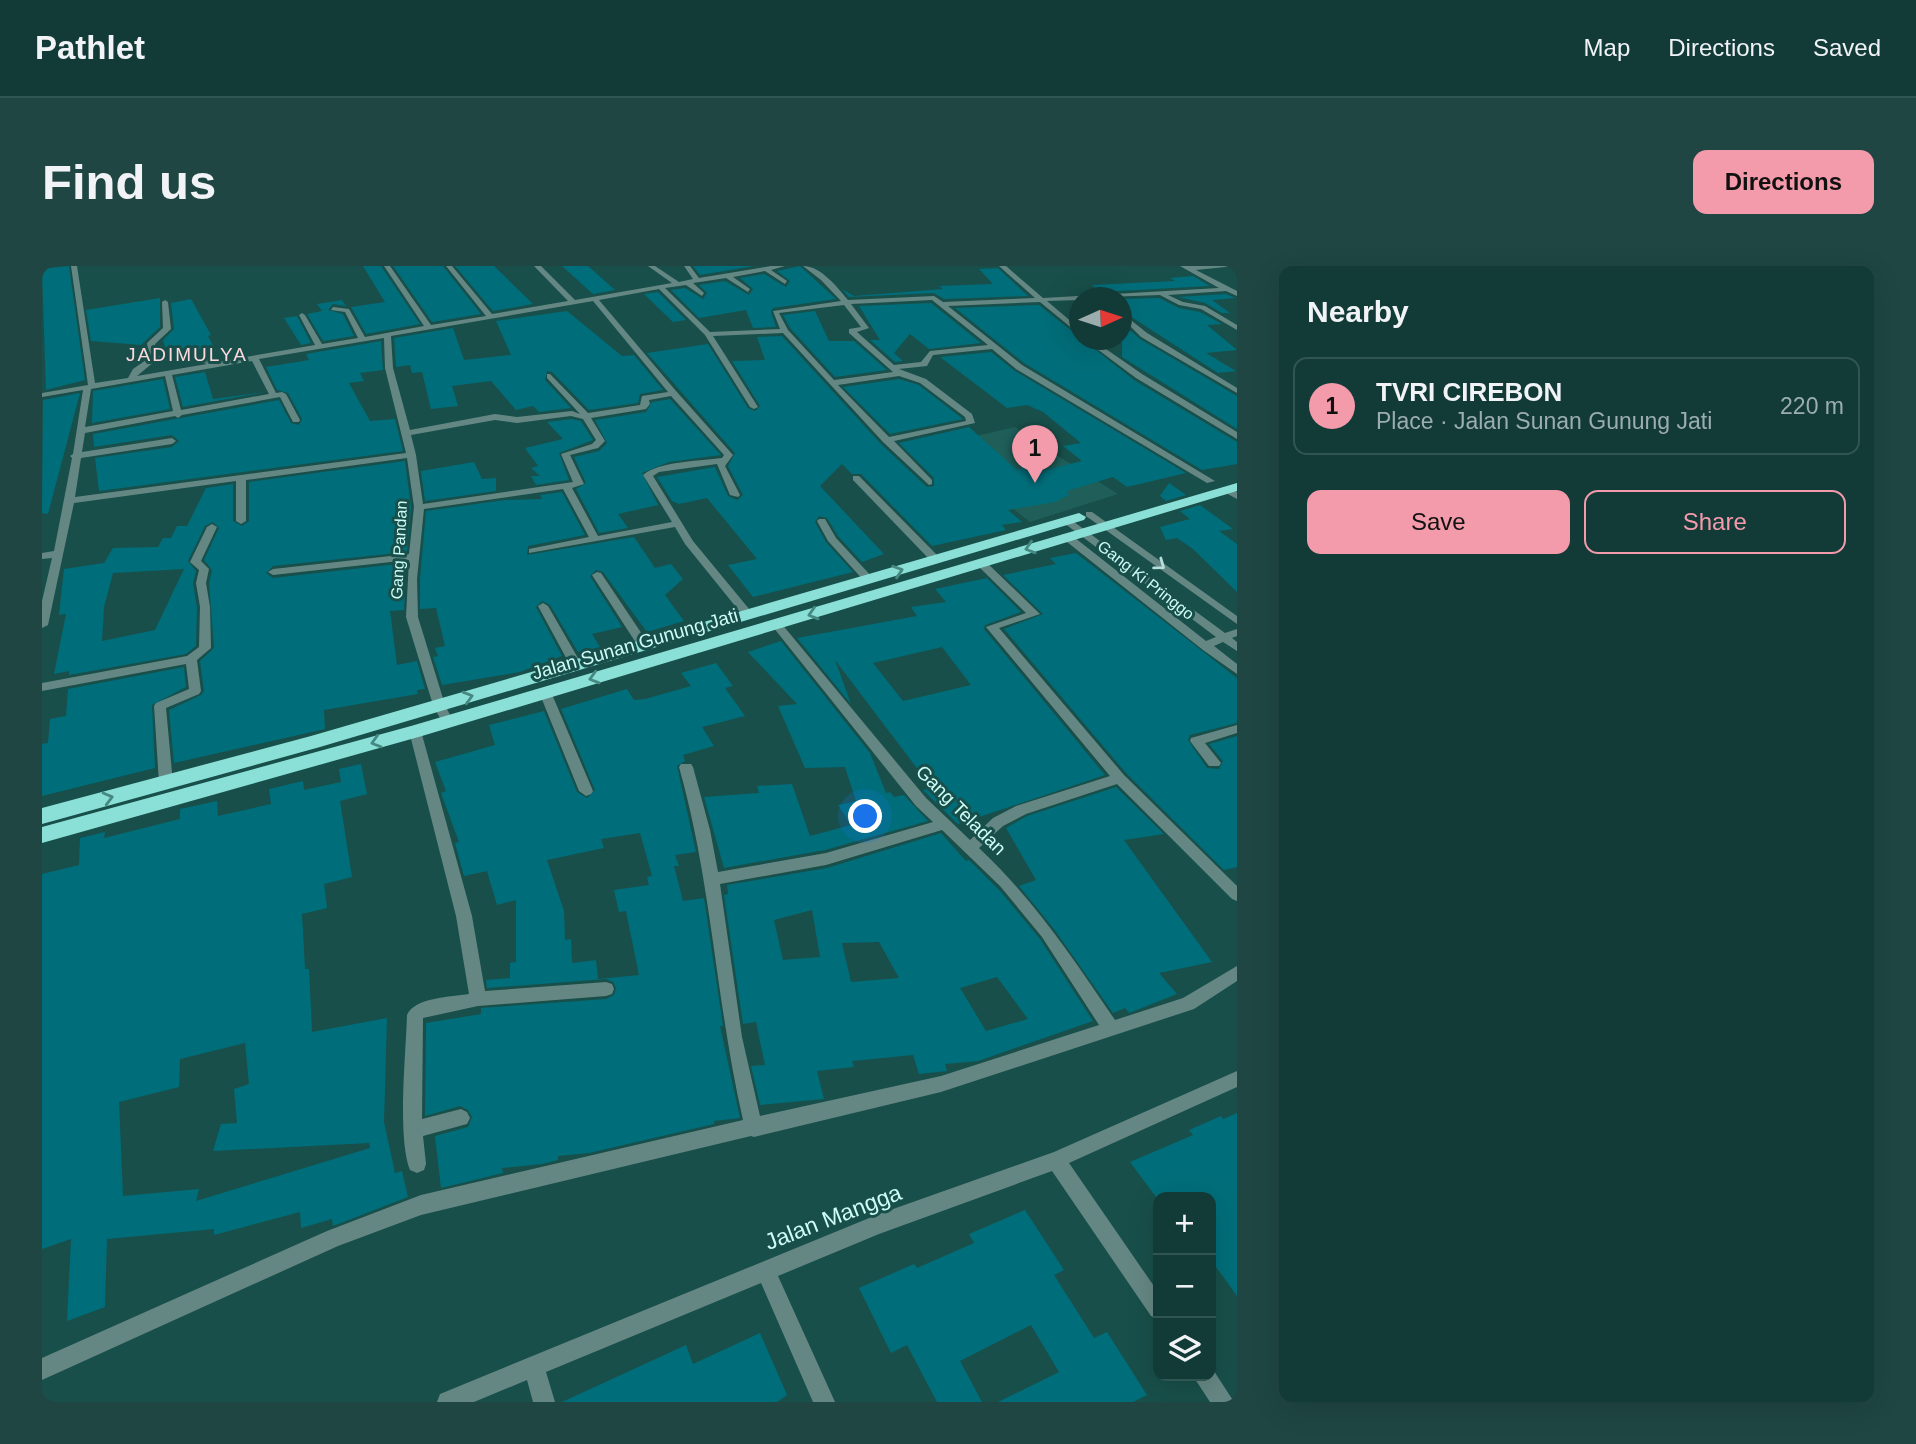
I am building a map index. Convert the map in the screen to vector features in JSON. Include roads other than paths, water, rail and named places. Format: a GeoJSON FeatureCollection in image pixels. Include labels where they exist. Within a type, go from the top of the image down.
{"type":"FeatureCollection","features":[{"type":"Feature","properties":{"kind":"highway"},"geometry":{"type":"LineString","coordinates":[[42,816],[166,783],[269,763],[443,713],[576,665],[935,559],[1072,530],[1089,514],[1237,473]]}},
{"type":"Feature","properties":{"kind":"highway","name":"Jalan Sunan Gunung Jati"},"geometry":{"type":"LineString","coordinates":[[42,835],[269,763],[415,731],[443,713],[545,692],[777,625],[981,563],[1072,530],[1234,491]]}},
{"type":"Feature","properties":{"kind":"highway"},"geometry":{"type":"LineString","coordinates":[[755,614],[777,625]]}},
{"type":"Feature","properties":{"kind":"street"},"geometry":{"type":"LineString","coordinates":[[42,624],[47,583],[58,554],[69,501],[74,456],[89,387],[74,266]]}},
{"type":"Feature","properties":{"kind":"street"},"geometry":{"type":"LineString","coordinates":[[387,266],[429,328]]}},
{"type":"Feature","properties":{"kind":"street"},"geometry":{"type":"LineString","coordinates":[[449,266],[490,316]]}},
{"type":"Feature","properties":{"kind":"street"},"geometry":{"type":"LineString","coordinates":[[537,266],[573,302]]}},
{"type":"Feature","properties":{"kind":"street"},"geometry":{"type":"LineString","coordinates":[[550,266],[584,300]]}},
{"type":"Feature","properties":{"kind":"street"},"geometry":{"type":"LineString","coordinates":[[651,266],[678,284]]}},
{"type":"Feature","properties":{"kind":"street"},"geometry":{"type":"LineString","coordinates":[[687,266],[697,281]]}},
{"type":"Feature","properties":{"kind":"street"},"geometry":{"type":"LineString","coordinates":[[732,266],[739,273]]}},
{"type":"Feature","properties":{"kind":"street"},"geometry":{"type":"LineString","coordinates":[[42,395],[782,266]]}},
{"type":"Feature","properties":{"kind":"street"},"geometry":{"type":"LineString","coordinates":[[806,266],[827,280],[866,328],[852,331],[896,371],[923,382],[969,416],[971,423],[886,440]]}},
{"type":"Feature","properties":{"kind":"street"},"geometry":{"type":"LineString","coordinates":[[1002,266],[1069,323]]}},
{"type":"Feature","properties":{"kind":"street"},"geometry":{"type":"LineString","coordinates":[[1186,267],[1232,266]]}},
{"type":"Feature","properties":{"kind":"street"},"geometry":{"type":"LineString","coordinates":[[1186,267],[1237,293]]}},
{"type":"Feature","properties":{"kind":"street"},"geometry":{"type":"LineString","coordinates":[[766,268],[785,282]]}},
{"type":"Feature","properties":{"kind":"street"},"geometry":{"type":"LineString","coordinates":[[726,275],[748,290]]}},
{"type":"Feature","properties":{"kind":"street"},"geometry":{"type":"LineString","coordinates":[[687,282],[702,294]]}},
{"type":"Feature","properties":{"kind":"street"},"geometry":{"type":"LineString","coordinates":[[660,287],[708,334],[754,407]]}},
{"type":"Feature","properties":{"kind":"street"},"geometry":{"type":"LineString","coordinates":[[1132,295],[1228,289]]}},
{"type":"Feature","properties":{"kind":"street"},"geometry":{"type":"LineString","coordinates":[[1160,294],[1181,304],[1203,307],[1237,328]]}},
{"type":"Feature","properties":{"kind":"street"},"geometry":{"type":"LineString","coordinates":[[929,482],[832,383],[785,331],[775,312],[848,303],[934,298],[991,347],[1054,390],[1210,481]]}},
{"type":"Feature","properties":{"kind":"street"},"geometry":{"type":"LineString","coordinates":[[941,304],[1069,298]]}},
{"type":"Feature","properties":{"kind":"street"},"geometry":{"type":"LineString","coordinates":[[595,299],[673,393],[728,453],[728,457],[722,461],[649,473],[676,524],[755,614]]}},
{"type":"Feature","properties":{"kind":"street"},"geometry":{"type":"LineString","coordinates":[[153,359],[151,343],[167,329],[166,302]]}},
{"type":"Feature","properties":{"kind":"street"},"geometry":{"type":"LineString","coordinates":[[333,309],[347,310],[363,340]]}},
{"type":"Feature","properties":{"kind":"street"},"geometry":{"type":"LineString","coordinates":[[302,315],[320,347]]}},
{"type":"Feature","properties":{"kind":"street"},"geometry":{"type":"LineString","coordinates":[[1132,324],[1144,335],[1237,390]]}},
{"type":"Feature","properties":{"kind":"street"},"geometry":{"type":"LineString","coordinates":[[708,334],[785,331]]}},
{"type":"Feature","properties":{"kind":"street","name":"Gang Pandan"},"geometry":{"type":"LineString","coordinates":[[387,335],[389,368],[412,455],[419,507],[412,617],[443,713]]}},
{"type":"Feature","properties":{"kind":"street"},"geometry":{"type":"LineString","coordinates":[[832,383],[924,363],[930,353],[991,347]]}},
{"type":"Feature","properties":{"kind":"street"},"geometry":{"type":"LineString","coordinates":[[1103,350],[1139,376],[1237,436]]}},
{"type":"Feature","properties":{"kind":"street"},"geometry":{"type":"LineString","coordinates":[[131,380],[136,371],[153,359],[199,357],[215,365]]}},
{"type":"Feature","properties":{"kind":"street"},"geometry":{"type":"LineString","coordinates":[[255,358],[274,396]]}},
{"type":"Feature","properties":{"kind":"street"},"geometry":{"type":"LineString","coordinates":[[169,373],[178,415]]}},
{"type":"Feature","properties":{"kind":"street"},"geometry":{"type":"LineString","coordinates":[[419,507],[567,488],[579,484],[565,454],[600,443],[586,416],[550,376]]}},
{"type":"Feature","properties":{"kind":"street"},"geometry":{"type":"LineString","coordinates":[[42,387],[58,392]]}},
{"type":"Feature","properties":{"kind":"street"},"geometry":{"type":"LineString","coordinates":[[406,433],[501,417],[517,420],[572,413],[586,416],[638,408],[645,406],[645,398],[673,393]]}},
{"type":"Feature","properties":{"kind":"street"},"geometry":{"type":"LineString","coordinates":[[80,431],[285,395],[296,421]]}},
{"type":"Feature","properties":{"kind":"street"},"geometry":{"type":"LineString","coordinates":[[74,456],[172,441]]}},
{"type":"Feature","properties":{"kind":"street"},"geometry":{"type":"LineString","coordinates":[[69,501],[412,455]]}},
{"type":"Feature","properties":{"kind":"street"},"geometry":{"type":"LineString","coordinates":[[722,461],[720,466],[734,495]]}},
{"type":"Feature","properties":{"kind":"street"},"geometry":{"type":"LineString","coordinates":[[241,478],[241,521]]}},
{"type":"Feature","properties":{"kind":"street"},"geometry":{"type":"LineString","coordinates":[[856,478],[935,559]]}},
{"type":"Feature","properties":{"kind":"street"},"geometry":{"type":"LineString","coordinates":[[567,488],[594,538]]}},
{"type":"Feature","properties":{"kind":"street"},"geometry":{"type":"LineString","coordinates":[[1089,514],[1237,621]]}},
{"type":"Feature","properties":{"kind":"street"},"geometry":{"type":"LineString","coordinates":[[822,521],[832,539],[869,580]]}},
{"type":"Feature","properties":{"kind":"street"},"geometry":{"type":"LineString","coordinates":[[533,551],[676,524]]}},
{"type":"Feature","properties":{"kind":"street"},"geometry":{"type":"LineString","coordinates":[[42,687],[191,659],[205,648],[206,609],[201,583],[204,569],[195,562],[212,527]]}},
{"type":"Feature","properties":{"kind":"street"},"geometry":{"type":"LineString","coordinates":[[1072,530],[1237,647]]}},
{"type":"Feature","properties":{"kind":"street","name":"Gang Ki Pringgo"},"geometry":{"type":"LineString","coordinates":[[1072,530],[1207,648],[1237,670]]}},
{"type":"Feature","properties":{"kind":"street"},"geometry":{"type":"LineString","coordinates":[[42,556],[58,554]]}},
{"type":"Feature","properties":{"kind":"street"},"geometry":{"type":"LineString","coordinates":[[273,572],[415,556]]}},
{"type":"Feature","properties":{"kind":"street"},"geometry":{"type":"LineString","coordinates":[[981,563],[1034,614],[992,627],[1119,778],[1237,895]]}},
{"type":"Feature","properties":{"kind":"street"},"geometry":{"type":"LineString","coordinates":[[597,575],[644,646]]}},
{"type":"Feature","properties":{"kind":"street"},"geometry":{"type":"LineString","coordinates":[[543,606],[576,665]]}},
{"type":"Feature","properties":{"kind":"street","name":"Gang Teladan"},"geometry":{"type":"LineString","coordinates":[[777,625],[921,802],[1005,882],[1047,933],[1110,1027]]}},
{"type":"Feature","properties":{"kind":"street"},"geometry":{"type":"LineString","coordinates":[[1207,648],[1206,644],[1237,632]]}},
{"type":"Feature","properties":{"kind":"street"},"geometry":{"type":"LineString","coordinates":[[166,783],[160,706],[195,691],[191,659]]}},
{"type":"Feature","properties":{"kind":"street"},"geometry":{"type":"LineString","coordinates":[[545,692],[586,791]]}},
{"type":"Feature","properties":{"kind":"street"},"geometry":{"type":"LineString","coordinates":[[1214,762],[1196,741],[1237,729]]}},
{"type":"Feature","properties":{"kind":"street"},"geometry":{"type":"LineString","coordinates":[[415,731],[464,916],[478,999]]}},
{"type":"Feature","properties":{"kind":"street"},"geometry":{"type":"LineString","coordinates":[[686,767],[699,805],[713,879],[732,1024],[754,1128]]}},
{"type":"Feature","properties":{"kind":"street"},"geometry":{"type":"LineString","coordinates":[[970,849],[998,822],[1021,810],[1119,778]]}},
{"type":"Feature","properties":{"kind":"street"},"geometry":{"type":"LineString","coordinates":[[713,879],[826,859],[944,824]]}},
{"type":"Feature","properties":{"kind":"street"},"geometry":{"type":"LineString","coordinates":[[42,1369],[334,1238],[421,1205],[613,1158],[941,1084],[1110,1027],[1188,1004],[1237,973]]}},
{"type":"Feature","properties":{"kind":"street"},"geometry":{"type":"LineString","coordinates":[[417,1164],[413,1130],[415,1015],[433,1007],[478,999],[606,989]]}},
{"type":"Feature","properties":{"kind":"street","name":"Jalan Mangga"},"geometry":{"type":"LineString","coordinates":[[448,1402],[765,1270],[1056,1160],[1237,1079]]}},
{"type":"Feature","properties":{"kind":"street"},"geometry":{"type":"LineString","coordinates":[[413,1130],[461,1118]]}},
{"type":"Feature","properties":{"kind":"street"},"geometry":{"type":"LineString","coordinates":[[1056,1160],[1153,1302]]}},
{"type":"Feature","properties":{"kind":"street"},"geometry":{"type":"LineString","coordinates":[[765,1270],[824,1402]]}},
{"type":"Feature","properties":{"kind":"street"},"geometry":{"type":"LineString","coordinates":[[534,1366],[544,1402]]}},
{"type":"Feature","properties":{"kind":"street"},"geometry":{"type":"LineString","coordinates":[[1208,1381],[1223,1402]]}},
{"type":"Feature","properties":{"kind":"place","name":"TVRI CIREBON"},"geometry":{"type":"Point","coordinates":[1035,483]}},
{"type":"Feature","properties":{"kind":"district","name":"JADIMULYA"},"geometry":{"type":"Point","coordinates":[187,354]}}]}
